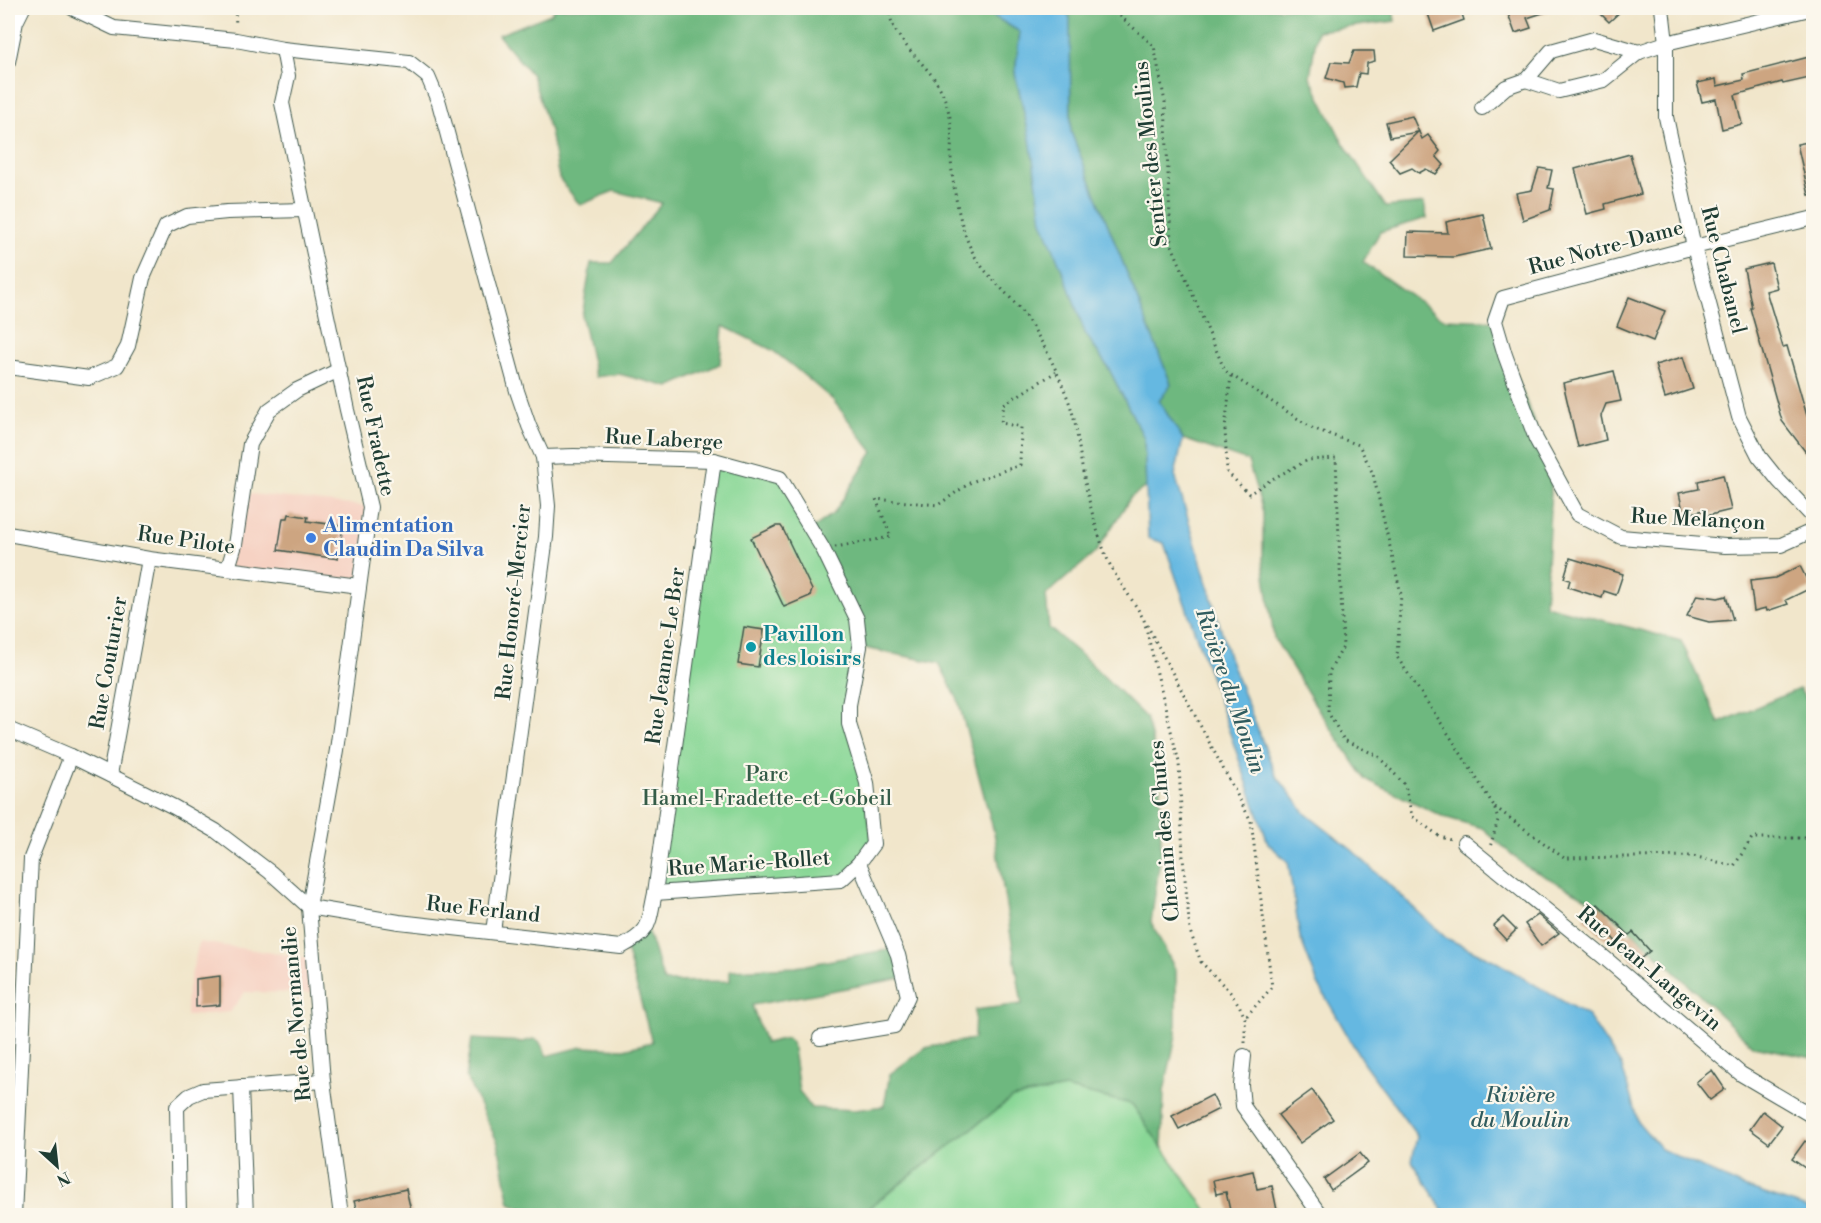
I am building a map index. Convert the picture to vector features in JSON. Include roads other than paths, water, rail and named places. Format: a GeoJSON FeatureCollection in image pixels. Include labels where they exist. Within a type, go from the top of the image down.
{"type":"FeatureCollection","features":[{"type":"Feature","properties":{"kind":"street"},"geometry":{"type":"LineString","coordinates":[[8,62],[16,22],[23,8]]}},
{"type":"Feature","properties":{"kind":"street"},"geometry":{"type":"LineString","coordinates":[[72,8],[114,28],[236,40],[283,49]]}},
{"type":"Feature","properties":{"kind":"street","name":"Rue Chabanel"},"geometry":{"type":"LineString","coordinates":[[1662,8],[1666,43],[1666,117],[1694,247],[1739,417],[1759,456],[1779,482],[1814,518]]}},
{"type":"Feature","properties":{"kind":"street"},"geometry":{"type":"LineString","coordinates":[[1526,80],[1559,91],[1604,80],[1639,52],[1666,43],[1814,8]]}},
{"type":"Feature","properties":{"kind":"street"},"geometry":{"type":"LineString","coordinates":[[1482,108],[1506,87],[1526,80],[1551,51],[1594,39],[1639,52]]}},
{"type":"Feature","properties":{"kind":"street","name":"Rue Honoré-Mercier"},"geometry":{"type":"LineString","coordinates":[[283,49],[409,62],[428,76],[439,103],[517,391],[543,457],[548,506],[546,537],[493,932]]}},
{"type":"Feature","properties":{"kind":"street","name":"Rue Fradette"},"geometry":{"type":"LineString","coordinates":[[283,49],[288,76],[282,103],[370,507],[337,750],[309,907]]}},
{"type":"Feature","properties":{"kind":"street"},"geometry":{"type":"LineString","coordinates":[[8,367],[89,378],[117,366],[128,346],[143,278],[166,226],[187,216],[227,212],[304,210]]}},
{"type":"Feature","properties":{"kind":"street","name":"Rue Notre-Dame"},"geometry":{"type":"LineString","coordinates":[[1495,321],[1503,298],[1694,247],[1814,218]]}},
{"type":"Feature","properties":{"kind":"street","name":"Rue Melançon"},"geometry":{"type":"LineString","coordinates":[[1495,321],[1536,440],[1577,514],[1621,537],[1725,546],[1781,545],[1814,530]]}},
{"type":"Feature","properties":{"kind":"street"},"geometry":{"type":"LineString","coordinates":[[228,568],[235,545],[250,444],[268,410],[297,390],[339,370]]}},
{"type":"Feature","properties":{"kind":"street","name":"Rue Laberge"},"geometry":{"type":"LineString","coordinates":[[543,457],[714,460],[780,478]]}},
{"type":"Feature","properties":{"kind":"street","name":"Rue Jeanne-Le Ber"},"geometry":{"type":"LineString","coordinates":[[647,929],[655,893],[714,460]]}},
{"type":"Feature","properties":{"kind":"street","name":"Rue Marie-Rollet"},"geometry":{"type":"LineString","coordinates":[[655,893],[841,880],[859,863],[873,844],[867,783],[849,724],[849,705],[860,647],[857,619],[823,549],[780,478]]}},
{"type":"Feature","properties":{"kind":"street","name":"Rue Pilote"},"geometry":{"type":"LineString","coordinates":[[8,534],[149,559],[359,586]]}},
{"type":"Feature","properties":{"kind":"street","name":"Rue Couturier"},"geometry":{"type":"LineString","coordinates":[[110,775],[149,559]]}},
{"type":"Feature","properties":{"kind":"street","name":"Rue de Normandie"},"geometry":{"type":"LineString","coordinates":[[8,729],[110,775],[216,831],[270,872],[309,907],[323,1081],[340,1215]]}},
{"type":"Feature","properties":{"kind":"street"},"geometry":{"type":"LineString","coordinates":[[14,1215],[31,858],[71,756]]}},
{"type":"Feature","properties":{"kind":"street","name":"Rue Jean-Langevin"},"geometry":{"type":"LineString","coordinates":[[1464,843],[1615,966],[1741,1074],[1814,1117]]}},
{"type":"Feature","properties":{"kind":"street"},"geometry":{"type":"LineString","coordinates":[[820,1038],[894,1026],[908,996],[898,956],[859,863]]}},
{"type":"Feature","properties":{"kind":"street","name":"Rue Ferland"},"geometry":{"type":"LineString","coordinates":[[309,907],[399,922],[621,947],[647,929]]}},
{"type":"Feature","properties":{"kind":"street"},"geometry":{"type":"LineString","coordinates":[[1245,1056],[1241,1086],[1243,1106],[1321,1215]]}},
{"type":"Feature","properties":{"kind":"street"},"geometry":{"type":"LineString","coordinates":[[179,1215],[177,1107],[189,1096],[203,1090],[323,1081]]}},
{"type":"Feature","properties":{"kind":"street"},"geometry":{"type":"LineString","coordinates":[[241,1087],[246,1215]]}},
{"type":"Feature","properties":{"kind":"water","name":"Rivière du Moulin"},"geometry":{"type":"Polygon","coordinates":[[[980,8],[1066,8],[1070,19],[1071,132],[1171,384],[1159,401],[1183,439],[1175,475],[1231,663],[1276,775],[1306,814],[1352,850],[1446,938],[1493,960],[1588,1016],[1622,1067],[1638,1122],[1661,1149],[1741,1186],[1813,1210],[1813,1215],[1451,1216],[1442,1209],[1412,1161],[1417,1136],[1363,1062],[1318,984],[1300,937],[1288,862],[1268,843],[1164,543],[1148,538],[1144,438],[1109,369],[1085,333],[1042,221],[1030,139],[1015,73],[1020,32],[980,8]]]}},
{"type":"Feature","properties":{"kind":"place","name":"Alimentation Claudin Da Silva"},"geometry":{"type":"Point","coordinates":[311,538]}},
{"type":"Feature","properties":{"kind":"place","name":"Pavillon des loisirs"},"geometry":{"type":"Point","coordinates":[751,647]}},
{"type":"Feature","properties":{"kind":"park label","name":"Parc Hamel-Fradette-et-Gobeil"},"geometry":{"type":"Point","coordinates":[767,787]}}]}
